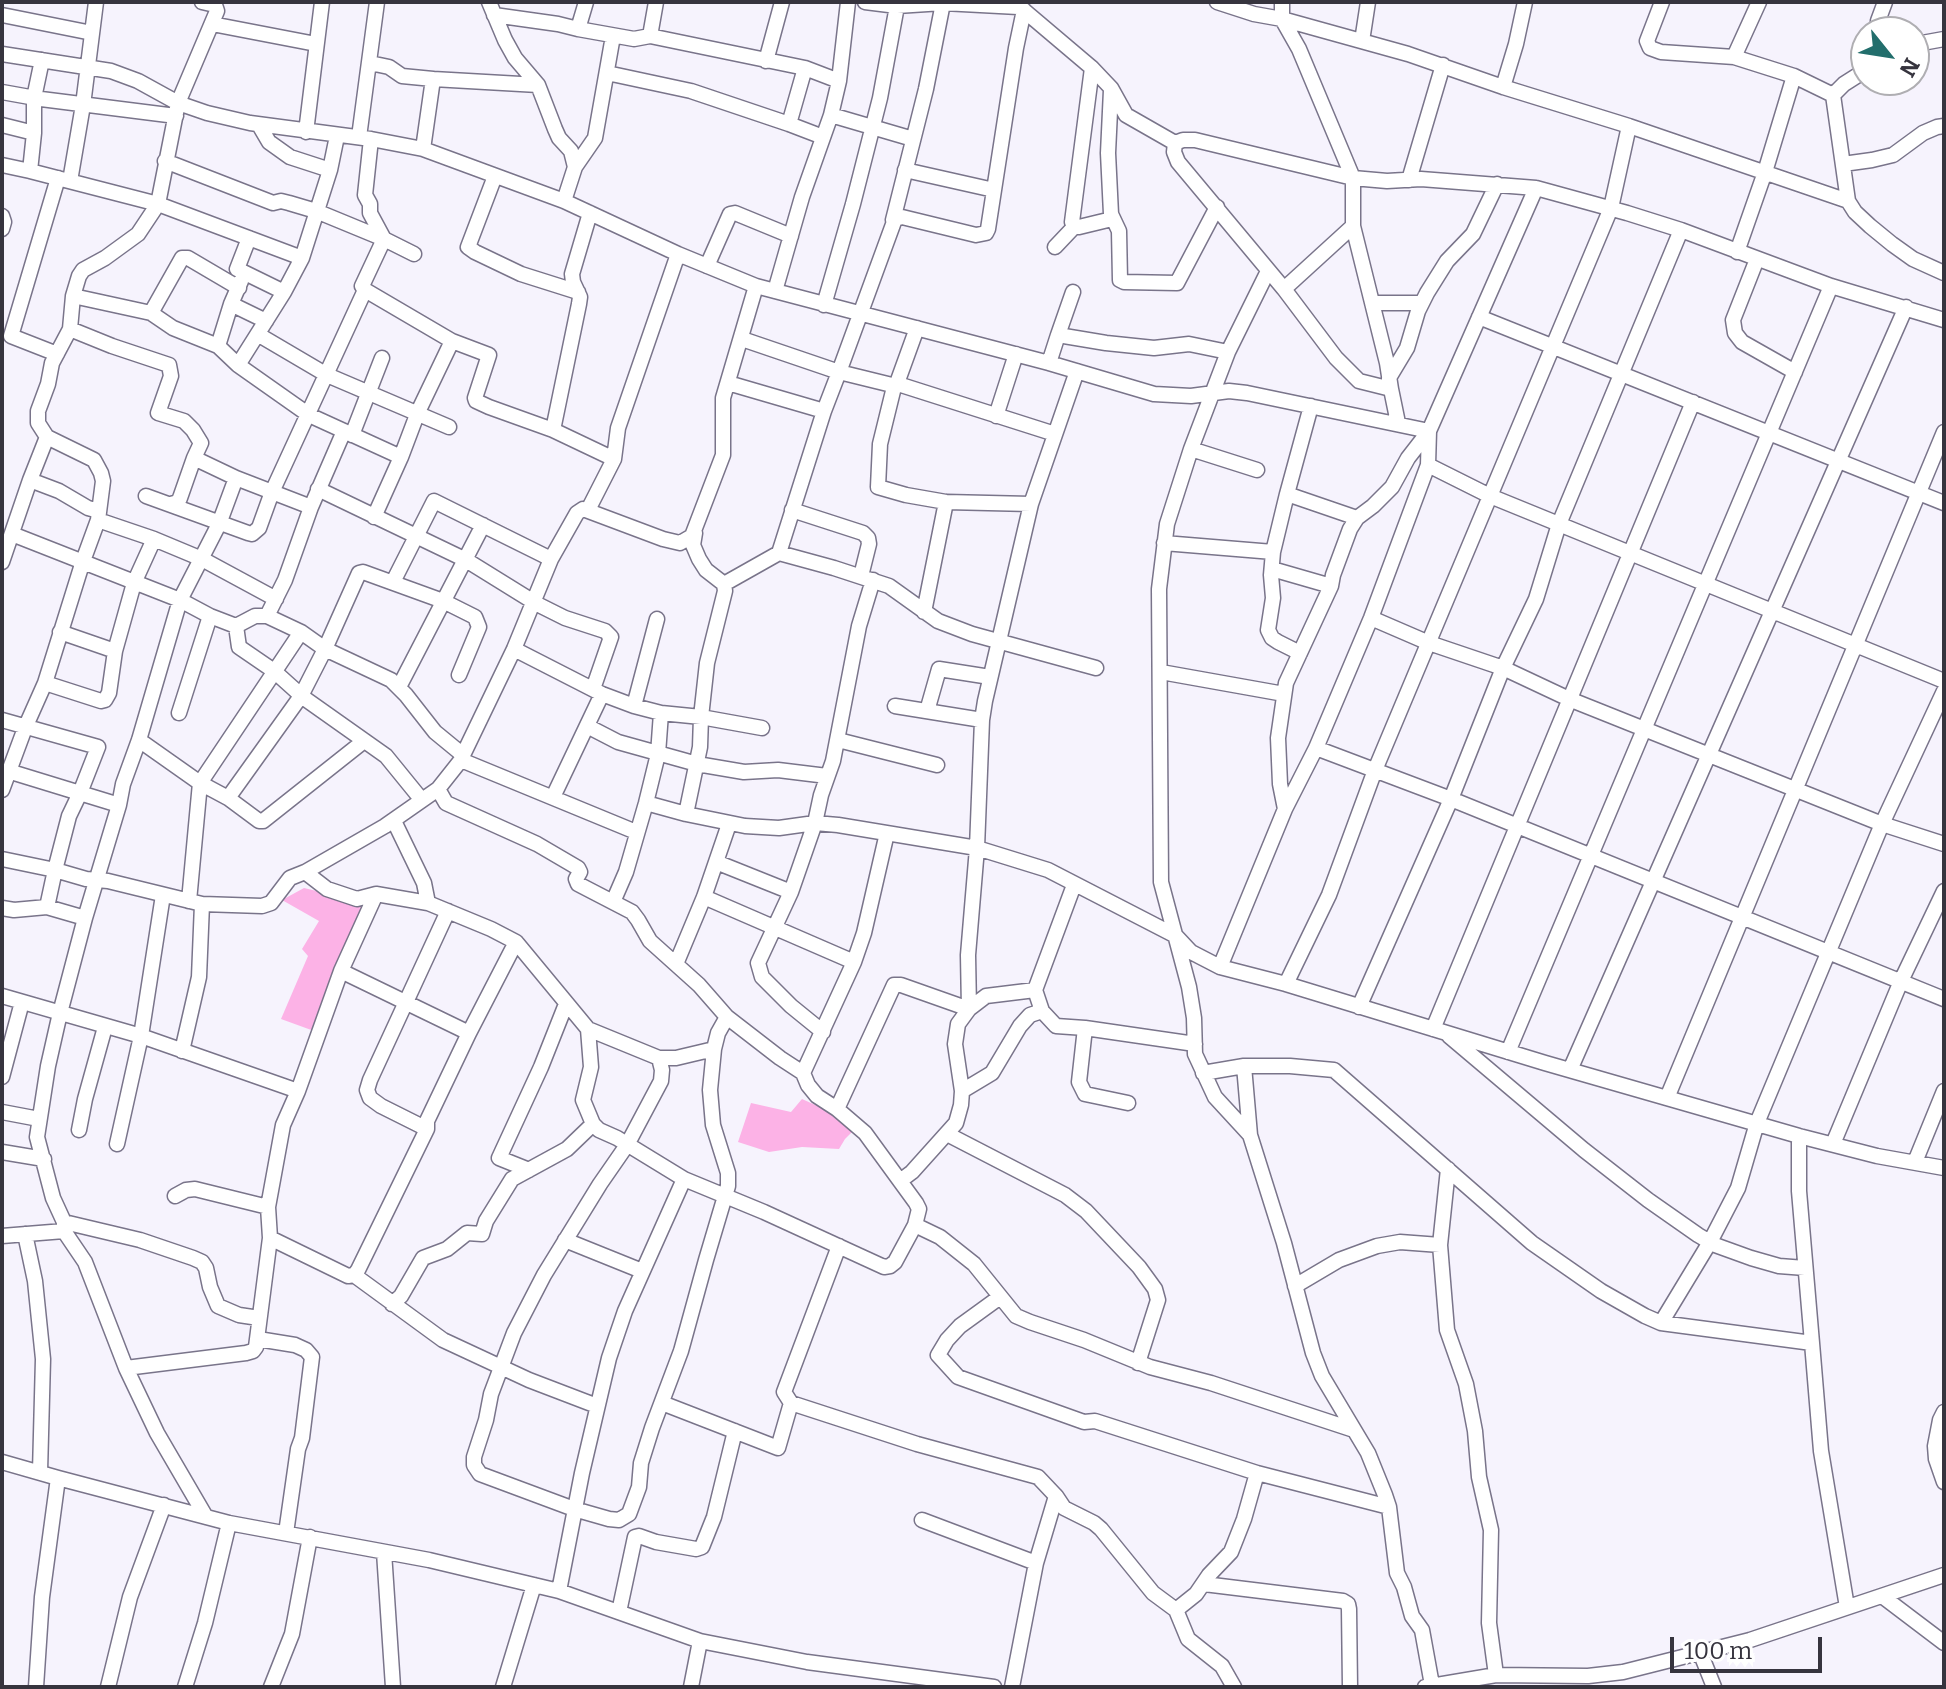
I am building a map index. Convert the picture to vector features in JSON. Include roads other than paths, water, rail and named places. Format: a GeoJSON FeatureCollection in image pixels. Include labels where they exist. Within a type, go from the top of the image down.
{"type":"FeatureCollection","features":[{"type":"Feature","properties":{"kind":"street"},"geometry":{"type":"LineString","coordinates":[[57,354],[6,341],[64,179],[83,105],[96,2]]}},
{"type":"Feature","properties":{"kind":"street"},"geometry":{"type":"LineString","coordinates":[[2,790],[45,683],[99,516],[103,481],[94,460],[47,437],[37,417],[52,363],[70,329],[73,296],[79,276],[83,270],[138,234],[158,204],[177,109],[217,8],[202,2]]}},
{"type":"Feature","properties":{"kind":"street"},"geometry":{"type":"LineString","coordinates":[[306,132],[322,2]]}},
{"type":"Feature","properties":{"kind":"street"},"geometry":{"type":"LineString","coordinates":[[377,2],[365,138],[365,195],[370,204],[370,213],[384,239]]}},
{"type":"Feature","properties":{"kind":"street"},"geometry":{"type":"LineString","coordinates":[[578,29],[586,2]]}},
{"type":"Feature","properties":{"kind":"street"},"geometry":{"type":"LineString","coordinates":[[650,36],[656,2]]}},
{"type":"Feature","properties":{"kind":"street"},"geometry":{"type":"LineString","coordinates":[[766,61],[782,2]]}},
{"type":"Feature","properties":{"kind":"street"},"geometry":{"type":"LineString","coordinates":[[775,291],[831,115],[839,81],[848,2]]}},
{"type":"Feature","properties":{"kind":"street"},"geometry":{"type":"LineString","coordinates":[[865,2],[897,6],[943,3],[1019,6],[1092,68],[1111,88],[1126,115],[1175,143]]}},
{"type":"Feature","properties":{"kind":"street"},"geometry":{"type":"LineString","coordinates":[[1217,2],[1443,65],[1848,201]]}},
{"type":"Feature","properties":{"kind":"street"},"geometry":{"type":"LineString","coordinates":[[1282,2],[1282,19],[1299,49],[1353,178],[1353,226],[1398,423]]}},
{"type":"Feature","properties":{"kind":"street"},"geometry":{"type":"LineString","coordinates":[[1362,41],[1368,2]]}},
{"type":"Feature","properties":{"kind":"street"},"geometry":{"type":"LineString","coordinates":[[1503,87],[1525,2]]}},
{"type":"Feature","properties":{"kind":"street"},"geometry":{"type":"LineString","coordinates":[[1662,2],[1647,41],[1650,48],[1661,52],[1734,57],[1794,76],[1833,95]]}},
{"type":"Feature","properties":{"kind":"street"},"geometry":{"type":"LineString","coordinates":[[1734,57],[1759,2]]}},
{"type":"Feature","properties":{"kind":"street"},"geometry":{"type":"LineString","coordinates":[[724,584],[779,553],[824,411],[885,250],[926,89],[943,3]]}},
{"type":"Feature","properties":{"kind":"street"},"geometry":{"type":"LineString","coordinates":[[824,305],[880,98],[897,6]]}},
{"type":"Feature","properties":{"kind":"street"},"geometry":{"type":"LineString","coordinates":[[893,220],[902,217],[976,235],[986,233],[1016,48],[1019,6]]}},
{"type":"Feature","properties":{"kind":"street"},"geometry":{"type":"LineString","coordinates":[[492,8],[613,36],[634,39],[650,36],[805,68],[839,81]]}},
{"type":"Feature","properties":{"kind":"street"},"geometry":{"type":"LineString","coordinates":[[492,8],[515,58],[545,98],[555,129],[571,151],[575,167]]}},
{"type":"Feature","properties":{"kind":"street"},"geometry":{"type":"LineString","coordinates":[[2,15],[92,33]]}},
{"type":"Feature","properties":{"kind":"street"},"geometry":{"type":"LineString","coordinates":[[212,24],[316,44]]}},
{"type":"Feature","properties":{"kind":"street"},"geometry":{"type":"LineString","coordinates":[[564,201],[575,167],[595,138],[613,36]]}},
{"type":"Feature","properties":{"kind":"street"},"geometry":{"type":"LineString","coordinates":[[2,54],[111,71],[125,76],[177,109]]}},
{"type":"Feature","properties":{"kind":"street"},"geometry":{"type":"LineString","coordinates":[[30,171],[34,98],[42,60]]}},
{"type":"Feature","properties":{"kind":"street"},"geometry":{"type":"LineString","coordinates":[[370,63],[389,67],[402,76],[538,85]]}},
{"type":"Feature","properties":{"kind":"street"},"geometry":{"type":"LineString","coordinates":[[1409,180],[1443,65]]}},
{"type":"Feature","properties":{"kind":"street"},"geometry":{"type":"LineString","coordinates":[[789,124],[805,68]]}},
{"type":"Feature","properties":{"kind":"street"},"geometry":{"type":"LineString","coordinates":[[1074,227],[1072,222],[1092,68]]}},
{"type":"Feature","properties":{"kind":"street"},"geometry":{"type":"LineString","coordinates":[[607,73],[691,91],[823,137]]}},
{"type":"Feature","properties":{"kind":"street"},"geometry":{"type":"LineString","coordinates":[[1737,252],[1794,76]]}},
{"type":"Feature","properties":{"kind":"street"},"geometry":{"type":"LineString","coordinates":[[423,149],[433,79]]}},
{"type":"Feature","properties":{"kind":"street"},"geometry":{"type":"LineString","coordinates":[[1833,95],[1850,80]]}},
{"type":"Feature","properties":{"kind":"street"},"geometry":{"type":"LineString","coordinates":[[1111,88],[1108,153],[1112,219],[1119,231],[1120,280],[1177,283],[1217,207]]}},
{"type":"Feature","properties":{"kind":"street"},"geometry":{"type":"LineString","coordinates":[[2,92],[83,105],[177,109],[259,125],[365,138],[423,149],[564,201],[756,286],[1016,354],[1154,394],[1247,393],[1429,431]]}},
{"type":"Feature","properties":{"kind":"street"},"geometry":{"type":"LineString","coordinates":[[1833,95],[1848,201],[1855,212],[1892,244],[1913,259],[1944,273]]}},
{"type":"Feature","properties":{"kind":"street"},"geometry":{"type":"LineString","coordinates":[[831,115],[913,139]]}},
{"type":"Feature","properties":{"kind":"street"},"geometry":{"type":"LineString","coordinates":[[2,125],[34,133]]}},
{"type":"Feature","properties":{"kind":"street"},"geometry":{"type":"LineString","coordinates":[[259,125],[269,142],[290,157],[330,170]]}},
{"type":"Feature","properties":{"kind":"street"},"geometry":{"type":"LineString","coordinates":[[1286,984],[1329,895],[1375,770],[1611,208],[1629,126]]}},
{"type":"Feature","properties":{"kind":"street"},"geometry":{"type":"LineString","coordinates":[[1843,164],[1893,155],[1923,133],[1944,126]]}},
{"type":"Feature","properties":{"kind":"street"},"geometry":{"type":"LineString","coordinates":[[238,365],[259,335],[302,258],[330,170],[337,136]]}},
{"type":"Feature","properties":{"kind":"street"},"geometry":{"type":"LineString","coordinates":[[1175,143],[1195,140],[1353,178],[1536,188],[1681,230],[1831,286],[1944,320]]}},
{"type":"Feature","properties":{"kind":"street"},"geometry":{"type":"LineString","coordinates":[[1175,143],[1178,162],[1284,289],[1336,358],[1359,381],[1390,384]]}},
{"type":"Feature","properties":{"kind":"street"},"geometry":{"type":"LineString","coordinates":[[165,161],[273,203],[289,203],[316,211],[414,254]]}},
{"type":"Feature","properties":{"kind":"street"},"geometry":{"type":"LineString","coordinates":[[2,165],[158,204],[302,258]]}},
{"type":"Feature","properties":{"kind":"street"},"geometry":{"type":"LineString","coordinates":[[905,170],[994,190]]}},
{"type":"Feature","properties":{"kind":"street"},"geometry":{"type":"LineString","coordinates":[[495,176],[468,247],[521,274],[578,292]]}},
{"type":"Feature","properties":{"kind":"street"},"geometry":{"type":"LineString","coordinates":[[1390,384],[1407,348],[1422,303],[1447,261],[1473,234],[1497,184]]}},
{"type":"Feature","properties":{"kind":"street"},"geometry":{"type":"LineString","coordinates":[[1285,809],[1280,784],[1278,738],[1286,683],[1331,586],[1341,553],[1357,518],[1392,487],[1408,458],[1429,431],[1536,188]]}},
{"type":"Feature","properties":{"kind":"street"},"geometry":{"type":"LineString","coordinates":[[553,430],[579,304],[572,274],[590,213]]}},
{"type":"Feature","properties":{"kind":"street"},"geometry":{"type":"LineString","coordinates":[[707,266],[730,214],[735,213],[791,236]]}},
{"type":"Feature","properties":{"kind":"street"},"geometry":{"type":"LineString","coordinates":[[2,216],[2,229]]}},
{"type":"Feature","properties":{"kind":"street"},"geometry":{"type":"LineString","coordinates":[[1055,247],[1074,227],[1112,219]]}},
{"type":"Feature","properties":{"kind":"street"},"geometry":{"type":"LineString","coordinates":[[1284,289],[1353,226]]}},
{"type":"Feature","properties":{"kind":"street"},"geometry":{"type":"LineString","coordinates":[[1359,1007],[1451,799],[1503,668],[1536,599],[1559,524],[1681,230]]}},
{"type":"Feature","properties":{"kind":"street"},"geometry":{"type":"LineString","coordinates":[[249,238],[237,269],[284,292]]}},
{"type":"Feature","properties":{"kind":"street"},"geometry":{"type":"LineString","coordinates":[[384,239],[362,286],[452,341],[489,355],[476,401],[553,430],[614,459]]}},
{"type":"Feature","properties":{"kind":"street"},"geometry":{"type":"LineString","coordinates":[[588,510],[614,459],[618,428],[678,254]]}},
{"type":"Feature","properties":{"kind":"street"},"geometry":{"type":"LineString","coordinates":[[151,313],[184,257],[239,288]]}},
{"type":"Feature","properties":{"kind":"street"},"geometry":{"type":"LineString","coordinates":[[1757,259],[1733,320],[1735,333],[1742,342],[1795,372]]}},
{"type":"Feature","properties":{"kind":"street"},"geometry":{"type":"LineString","coordinates":[[1250,1135],[1215,1097],[1195,1054],[1189,987],[1161,882],[1159,589],[1167,524],[1191,449],[1228,352],[1268,271]]}},
{"type":"Feature","properties":{"kind":"street"},"geometry":{"type":"LineString","coordinates":[[218,346],[244,273]]}},
{"type":"Feature","properties":{"kind":"street"},"geometry":{"type":"LineString","coordinates":[[686,814],[702,734],[707,663],[725,591],[724,584],[706,570],[693,545],[723,455],[723,398],[756,286]]}},
{"type":"Feature","properties":{"kind":"street"},"geometry":{"type":"LineString","coordinates":[[1508,1052],[1831,286]]}},
{"type":"Feature","properties":{"kind":"street"},"geometry":{"type":"LineString","coordinates":[[146,496],[252,534],[259,528],[272,492],[365,290]]}},
{"type":"Feature","properties":{"kind":"street"},"geometry":{"type":"LineString","coordinates":[[1049,363],[1073,292]]}},
{"type":"Feature","properties":{"kind":"street"},"geometry":{"type":"LineString","coordinates":[[73,296],[151,313],[173,328],[218,346],[238,365],[309,415],[401,457]]}},
{"type":"Feature","properties":{"kind":"street"},"geometry":{"type":"LineString","coordinates":[[1372,303],[1422,303]]}},
{"type":"Feature","properties":{"kind":"street"},"geometry":{"type":"LineString","coordinates":[[231,304],[266,321]]}},
{"type":"Feature","properties":{"kind":"street"},"geometry":{"type":"LineString","coordinates":[[1570,1070],[1906,307]]}},
{"type":"Feature","properties":{"kind":"street"},"geometry":{"type":"LineString","coordinates":[[1479,317],[1944,503]]}},
{"type":"Feature","properties":{"kind":"street"},"geometry":{"type":"LineString","coordinates":[[917,328],[880,444],[878,487],[946,502],[1031,504]]}},
{"type":"Feature","properties":{"kind":"street"},"geometry":{"type":"LineString","coordinates":[[70,329],[169,365],[171,376],[158,413],[184,421],[201,443],[180,498],[171,504]]}},
{"type":"Feature","properties":{"kind":"street"},"geometry":{"type":"LineString","coordinates":[[259,335],[327,375],[449,427]]}},
{"type":"Feature","properties":{"kind":"street"},"geometry":{"type":"LineString","coordinates":[[1058,335],[1154,348],[1189,344],[1228,352]]}},
{"type":"Feature","properties":{"kind":"street"},"geometry":{"type":"LineString","coordinates":[[742,339],[839,372],[1055,434]]}},
{"type":"Feature","properties":{"kind":"street"},"geometry":{"type":"LineString","coordinates":[[374,517],[452,341]]}},
{"type":"Feature","properties":{"kind":"street"},"geometry":{"type":"LineString","coordinates":[[996,416],[1016,354]]}},
{"type":"Feature","properties":{"kind":"street"},"geometry":{"type":"LineString","coordinates":[[267,616],[295,555],[318,489],[382,358]]}},
{"type":"Feature","properties":{"kind":"street"},"geometry":{"type":"LineString","coordinates":[[969,1009],[968,955],[977,848],[982,720],[1031,504],[1077,371]]}},
{"type":"Feature","properties":{"kind":"street"},"geometry":{"type":"LineString","coordinates":[[728,383],[824,411]]}},
{"type":"Feature","properties":{"kind":"street"},"geometry":{"type":"LineString","coordinates":[[1439,1031],[1516,827],[1693,402]]}},
{"type":"Feature","properties":{"kind":"street"},"geometry":{"type":"LineString","coordinates":[[1300,653],[1272,638],[1268,630],[1273,598],[1273,552],[1311,406]]}},
{"type":"Feature","properties":{"kind":"street"},"geometry":{"type":"LineString","coordinates":[[1220,967],[1285,809],[1316,748],[1371,618],[1428,465],[1429,431]]}},
{"type":"Feature","properties":{"kind":"street"},"geometry":{"type":"LineString","coordinates":[[1667,1098],[1944,432]]}},
{"type":"Feature","properties":{"kind":"street"},"geometry":{"type":"LineString","coordinates":[[2,562],[47,437]]}},
{"type":"Feature","properties":{"kind":"street"},"geometry":{"type":"LineString","coordinates":[[1191,449],[1257,470]]}},
{"type":"Feature","properties":{"kind":"street"},"geometry":{"type":"LineString","coordinates":[[194,458],[311,507]]}},
{"type":"Feature","properties":{"kind":"street"},"geometry":{"type":"LineString","coordinates":[[1428,465],[1490,496],[1944,681]]}},
{"type":"Feature","properties":{"kind":"street"},"geometry":{"type":"LineString","coordinates":[[206,1517],[157,1433],[126,1368],[85,1262],[64,1227],[37,1137],[60,1013],[123,784],[180,600],[219,524],[236,478]]}},
{"type":"Feature","properties":{"kind":"street"},"geometry":{"type":"LineString","coordinates":[[30,480],[59,491],[99,516],[202,559],[276,599]]}},
{"type":"Feature","properties":{"kind":"street"},"geometry":{"type":"LineString","coordinates":[[318,489],[466,560],[565,618],[605,631],[611,637],[587,726],[553,797]]}},
{"type":"Feature","properties":{"kind":"street"},"geometry":{"type":"LineString","coordinates":[[1287,494],[1357,518]]}},
{"type":"Feature","properties":{"kind":"street"},"geometry":{"type":"LineString","coordinates":[[393,582],[434,501],[551,559]]}},
{"type":"Feature","properties":{"kind":"street"},"geometry":{"type":"LineString","coordinates":[[924,612],[946,502]]}},
{"type":"Feature","properties":{"kind":"street"},"geometry":{"type":"LineString","coordinates":[[2,859],[195,902],[262,906],[271,903],[290,878],[394,821],[438,789],[462,757],[514,649],[551,559],[581,509],[680,543],[695,533]]}},
{"type":"Feature","properties":{"kind":"street"},"geometry":{"type":"LineString","coordinates":[[792,510],[863,533],[869,544],[867,578],[833,761],[791,892],[758,963],[762,977],[823,1032]]}},
{"type":"Feature","properties":{"kind":"street"},"geometry":{"type":"LineString","coordinates":[[399,687],[483,525]]}},
{"type":"Feature","properties":{"kind":"street"},"geometry":{"type":"LineString","coordinates":[[12,534],[180,600],[236,626],[255,616],[267,616],[301,632],[325,649],[391,680],[435,732],[462,757],[636,832]]}},
{"type":"Feature","properties":{"kind":"street"},"geometry":{"type":"LineString","coordinates":[[45,683],[105,700],[134,583],[154,539]]}},
{"type":"Feature","properties":{"kind":"street"},"geometry":{"type":"LineString","coordinates":[[1164,543],[1273,552]]}},
{"type":"Feature","properties":{"kind":"street"},"geometry":{"type":"LineString","coordinates":[[779,553],[889,586],[938,621],[972,634],[1096,668]]}},
{"type":"Feature","properties":{"kind":"street"},"geometry":{"type":"LineString","coordinates":[[1272,569],[1331,586]]}},
{"type":"Feature","properties":{"kind":"street"},"geometry":{"type":"LineString","coordinates":[[228,798],[301,696],[359,573],[393,582],[475,617],[479,627],[459,675]]}},
{"type":"Feature","properties":{"kind":"street"},"geometry":{"type":"LineString","coordinates":[[179,713],[210,616]]}},
{"type":"Feature","properties":{"kind":"street"},"geometry":{"type":"LineString","coordinates":[[1371,618],[1429,643],[1503,668],[1569,699],[1882,824],[1944,844]]}},
{"type":"Feature","properties":{"kind":"street"},"geometry":{"type":"LineString","coordinates":[[634,706],[657,619]]}},
{"type":"Feature","properties":{"kind":"street"},"geometry":{"type":"LineString","coordinates":[[236,626],[239,647],[274,671],[301,696],[386,756],[421,799]]}},
{"type":"Feature","properties":{"kind":"street"},"geometry":{"type":"LineString","coordinates":[[60,632],[115,651]]}},
{"type":"Feature","properties":{"kind":"street"},"geometry":{"type":"LineString","coordinates":[[182,1051],[199,977],[195,902],[200,783],[301,632]]}},
{"type":"Feature","properties":{"kind":"street"},"geometry":{"type":"LineString","coordinates":[[514,649],[597,692],[634,706],[762,728]]}},
{"type":"Feature","properties":{"kind":"street"},"geometry":{"type":"LineString","coordinates":[[927,711],[939,669],[990,677]]}},
{"type":"Feature","properties":{"kind":"street"},"geometry":{"type":"LineString","coordinates":[[1161,672],[1284,694]]}},
{"type":"Feature","properties":{"kind":"street"},"geometry":{"type":"LineString","coordinates":[[1661,1323],[1710,1242],[1738,1188],[1757,1123],[1882,824],[1944,691]]}},
{"type":"Feature","properties":{"kind":"street"},"geometry":{"type":"LineString","coordinates":[[895,706],[982,720]]}},
{"type":"Feature","properties":{"kind":"street"},"geometry":{"type":"LineString","coordinates":[[613,902],[626,872],[646,803],[658,754],[661,713]]}},
{"type":"Feature","properties":{"kind":"street"},"geometry":{"type":"LineString","coordinates":[[2,720],[98,747],[69,816],[47,907]]}},
{"type":"Feature","properties":{"kind":"street"},"geometry":{"type":"LineString","coordinates":[[587,726],[618,742],[697,764],[744,772],[778,770],[827,776]]}},
{"type":"Feature","properties":{"kind":"street"},"geometry":{"type":"LineString","coordinates":[[139,740],[200,783],[235,801],[259,821],[263,821],[364,741]]}},
{"type":"Feature","properties":{"kind":"street"},"geometry":{"type":"LineString","coordinates":[[838,740],[937,765]]}},
{"type":"Feature","properties":{"kind":"street"},"geometry":{"type":"LineString","coordinates":[[1316,748],[1451,799],[1944,999]]}},
{"type":"Feature","properties":{"kind":"street"},"geometry":{"type":"LineString","coordinates":[[8,771],[119,805]]}},
{"type":"Feature","properties":{"kind":"street"},"geometry":{"type":"LineString","coordinates":[[438,789],[446,803],[537,844],[578,868],[578,884],[632,912],[650,941],[699,985],[727,1017],[803,1073],[817,1096],[865,1133],[919,1209],[915,1225],[895,1262],[884,1267],[684,1179],[599,1130],[593,1124],[583,1100],[591,1067],[588,1029]]}},
{"type":"Feature","properties":{"kind":"street"},"geometry":{"type":"LineString","coordinates":[[646,803],[729,824],[760,828],[815,823],[977,848],[1048,870],[1176,936],[1191,952],[1220,967],[1799,1136],[1877,1156],[1944,1168]]}},
{"type":"Feature","properties":{"kind":"street"},"geometry":{"type":"LineString","coordinates":[[394,821],[424,883],[428,903]]}},
{"type":"Feature","properties":{"kind":"street"},"geometry":{"type":"LineString","coordinates":[[676,964],[704,897],[729,824]]}},
{"type":"Feature","properties":{"kind":"street"},"geometry":{"type":"LineString","coordinates":[[803,1073],[854,962],[871,906],[887,833]]}},
{"type":"Feature","properties":{"kind":"street"},"geometry":{"type":"LineString","coordinates":[[716,862],[791,892]]}},
{"type":"Feature","properties":{"kind":"street"},"geometry":{"type":"LineString","coordinates":[[305,872],[338,894],[357,899],[376,894],[428,903],[516,942],[588,1029],[659,1058],[676,1058],[714,1049]]}},
{"type":"Feature","properties":{"kind":"street"},"geometry":{"type":"LineString","coordinates":[[1074,885],[1035,990],[1042,1011],[1056,1026],[1195,1044]]}},
{"type":"Feature","properties":{"kind":"street"},"geometry":{"type":"LineString","coordinates":[[1833,1144],[1901,981],[1944,891]]}},
{"type":"Feature","properties":{"kind":"street"},"geometry":{"type":"LineString","coordinates":[[126,1368],[253,1351],[258,1339],[270,1238],[268,1207],[283,1125],[341,971],[376,894]]}},
{"type":"Feature","properties":{"kind":"street"},"geometry":{"type":"LineString","coordinates":[[117,1144],[141,1036],[163,895]]}},
{"type":"Feature","properties":{"kind":"street"},"geometry":{"type":"LineString","coordinates":[[704,897],[854,962]]}},
{"type":"Feature","properties":{"kind":"street"},"geometry":{"type":"LineString","coordinates":[[2,908],[47,907],[85,918]]}},
{"type":"Feature","properties":{"kind":"street"},"geometry":{"type":"LineString","coordinates":[[427,1129],[381,1106],[370,1098],[367,1090],[448,911]]}},
{"type":"Feature","properties":{"kind":"street"},"geometry":{"type":"LineString","coordinates":[[270,1238],[348,1276],[354,1275],[427,1129],[427,1121],[469,1033],[516,942]]}},
{"type":"Feature","properties":{"kind":"street"},"geometry":{"type":"LineString","coordinates":[[341,971],[469,1033]]}},
{"type":"Feature","properties":{"kind":"street"},"geometry":{"type":"LineString","coordinates":[[837,1109],[894,985],[969,1009]]}},
{"type":"Feature","properties":{"kind":"street"},"geometry":{"type":"LineString","coordinates":[[900,1181],[956,1123],[962,1091],[955,1044],[958,1024],[969,1009],[986,996],[1035,990]]}},
{"type":"Feature","properties":{"kind":"street"},"geometry":{"type":"LineString","coordinates":[[2,996],[141,1036],[298,1091]]}},
{"type":"Feature","properties":{"kind":"street"},"geometry":{"type":"LineString","coordinates":[[2,1077],[22,1002]]}},
{"type":"Feature","properties":{"kind":"street"},"geometry":{"type":"LineString","coordinates":[[529,1170],[499,1158],[566,1004]]}},
{"type":"Feature","properties":{"kind":"street"},"geometry":{"type":"LineString","coordinates":[[962,1091],[992,1073],[1020,1026],[1030,1015],[1042,1011]]}},
{"type":"Feature","properties":{"kind":"street"},"geometry":{"type":"LineString","coordinates":[[659,1058],[661,1081],[627,1145],[544,1275],[514,1333],[491,1394],[474,1457],[474,1465],[480,1474],[489,1478],[574,1509],[619,1520],[629,1514],[639,1487],[641,1463],[681,1351],[728,1186],[728,1173],[713,1125],[710,1090],[714,1049],[727,1017]]}},
{"type":"Feature","properties":{"kind":"street"},"geometry":{"type":"LineString","coordinates":[[79,1130],[105,1027]]}},
{"type":"Feature","properties":{"kind":"street"},"geometry":{"type":"LineString","coordinates":[[1085,1028],[1079,1082],[1085,1094],[1128,1103]]}},
{"type":"Feature","properties":{"kind":"street"},"geometry":{"type":"LineString","coordinates":[[1439,1031],[1648,1200],[1710,1242],[1779,1266],[1805,1268]]}},
{"type":"Feature","properties":{"kind":"street"},"geometry":{"type":"LineString","coordinates":[[1203,1073],[1244,1066],[1334,1070],[1532,1243],[1601,1291],[1661,1323],[1812,1343]]}},
{"type":"Feature","properties":{"kind":"street"},"geometry":{"type":"LineString","coordinates":[[1244,1066],[1250,1135],[1284,1243],[1306,1329],[1322,1376],[1368,1453],[1389,1507],[1397,1573],[1412,1616],[1422,1630],[1428,1686],[1496,1675],[1514,1681],[1588,1676],[1653,1666],[1750,1640],[1944,1575]]}},
{"type":"Feature","properties":{"kind":"street"},"geometry":{"type":"LineString","coordinates":[[1915,1162],[1944,1091]]}},
{"type":"Feature","properties":{"kind":"street"},"geometry":{"type":"LineString","coordinates":[[2,1112],[39,1119]]}},
{"type":"Feature","properties":{"kind":"street"},"geometry":{"type":"LineString","coordinates":[[392,1304],[401,1296],[423,1258],[447,1249],[467,1233],[482,1234],[486,1221],[516,1176],[567,1149],[593,1124]]}},
{"type":"Feature","properties":{"kind":"street"},"geometry":{"type":"LineString","coordinates":[[947,1134],[1065,1195],[1086,1211],[1139,1267],[1155,1289],[1158,1300],[1138,1363]]}},
{"type":"Feature","properties":{"kind":"street"},"geometry":{"type":"LineString","coordinates":[[1799,1136],[1799,1191],[1821,1451],[1847,1607]]}},
{"type":"Feature","properties":{"kind":"street"},"geometry":{"type":"LineString","coordinates":[[2,1152],[44,1159]]}},
{"type":"Feature","properties":{"kind":"street"},"geometry":{"type":"LineString","coordinates":[[1448,1169],[1440,1245],[1447,1330],[1466,1384],[1475,1431],[1479,1477],[1491,1530],[1489,1623],[1496,1675]]}},
{"type":"Feature","properties":{"kind":"street"},"geometry":{"type":"LineString","coordinates":[[559,1591],[597,1406],[617,1334],[684,1179]]}},
{"type":"Feature","properties":{"kind":"street"},"geometry":{"type":"LineString","coordinates":[[175,1196],[195,1189],[268,1207]]}},
{"type":"Feature","properties":{"kind":"street"},"geometry":{"type":"LineString","coordinates":[[915,1225],[940,1237],[974,1264],[1016,1316],[1138,1363],[1263,1399],[1354,1430]]}},
{"type":"Feature","properties":{"kind":"street"},"geometry":{"type":"LineString","coordinates":[[2,1236],[64,1227],[140,1240],[202,1262],[218,1306],[239,1315],[259,1318]]}},
{"type":"Feature","properties":{"kind":"street"},"geometry":{"type":"LineString","coordinates":[[25,1234],[35,1281],[43,1359],[40,1472]]}},
{"type":"Feature","properties":{"kind":"street"},"geometry":{"type":"LineString","coordinates":[[565,1240],[642,1271]]}},
{"type":"Feature","properties":{"kind":"street"},"geometry":{"type":"LineString","coordinates":[[1295,1286],[1339,1260],[1377,1246],[1400,1242],[1440,1245]]}},
{"type":"Feature","properties":{"kind":"street"},"geometry":{"type":"LineString","coordinates":[[839,1246],[784,1392],[791,1403],[917,1444],[1038,1477],[1064,1508],[1101,1529],[1153,1593],[1176,1610],[1188,1639],[1222,1666],[1234,1687]]}},
{"type":"Feature","properties":{"kind":"street"},"geometry":{"type":"LineString","coordinates":[[354,1275],[443,1340],[501,1368],[597,1406]]}},
{"type":"Feature","properties":{"kind":"street"},"geometry":{"type":"LineString","coordinates":[[1000,1297],[960,1326],[938,1355],[958,1377],[1084,1422],[1095,1421],[1257,1473],[1389,1507]]}},
{"type":"Feature","properties":{"kind":"street"},"geometry":{"type":"LineString","coordinates":[[258,1339],[295,1345],[312,1357],[286,1533]]}},
{"type":"Feature","properties":{"kind":"street"},"geometry":{"type":"LineString","coordinates":[[662,1403],[778,1448],[791,1403]]}},
{"type":"Feature","properties":{"kind":"street"},"geometry":{"type":"LineString","coordinates":[[1944,1412],[1935,1446],[1944,1482]]}},
{"type":"Feature","properties":{"kind":"street"},"geometry":{"type":"LineString","coordinates":[[619,1612],[635,1537],[696,1549],[702,1547],[714,1517],[735,1431]]}},
{"type":"Feature","properties":{"kind":"street"},"geometry":{"type":"LineString","coordinates":[[2,1462],[229,1523],[429,1560],[559,1591],[700,1641],[807,1662],[994,1687]]}},
{"type":"Feature","properties":{"kind":"street"},"geometry":{"type":"LineString","coordinates":[[1176,1610],[1196,1594],[1231,1552],[1257,1473]]}},
{"type":"Feature","properties":{"kind":"street"},"geometry":{"type":"LineString","coordinates":[[36,1687],[42,1597],[58,1478]]}},
{"type":"Feature","properties":{"kind":"street"},"geometry":{"type":"LineString","coordinates":[[1012,1687],[1036,1563],[1056,1496]]}},
{"type":"Feature","properties":{"kind":"street"},"geometry":{"type":"LineString","coordinates":[[108,1687],[130,1597],[164,1505]]}},
{"type":"Feature","properties":{"kind":"street"},"geometry":{"type":"LineString","coordinates":[[922,1520],[1036,1563]]}},
{"type":"Feature","properties":{"kind":"street"},"geometry":{"type":"LineString","coordinates":[[185,1687],[205,1623],[229,1523]]}},
{"type":"Feature","properties":{"kind":"street"},"geometry":{"type":"LineString","coordinates":[[271,1687],[292,1634],[310,1537]]}},
{"type":"Feature","properties":{"kind":"street"},"geometry":{"type":"LineString","coordinates":[[384,1552],[393,1687]]}},
{"type":"Feature","properties":{"kind":"street"},"geometry":{"type":"LineString","coordinates":[[1204,1584],[1348,1604],[1350,1687]]}},
{"type":"Feature","properties":{"kind":"street"},"geometry":{"type":"LineString","coordinates":[[503,1687],[534,1585]]}},
{"type":"Feature","properties":{"kind":"street"},"geometry":{"type":"LineString","coordinates":[[1882,1596],[1944,1643]]}},
{"type":"Feature","properties":{"kind":"street"},"geometry":{"type":"LineString","coordinates":[[691,1687],[700,1641]]}},
{"type":"Feature","properties":{"kind":"street"},"geometry":{"type":"LineString","coordinates":[[1700,1652],[1714,1687]]}}]}
